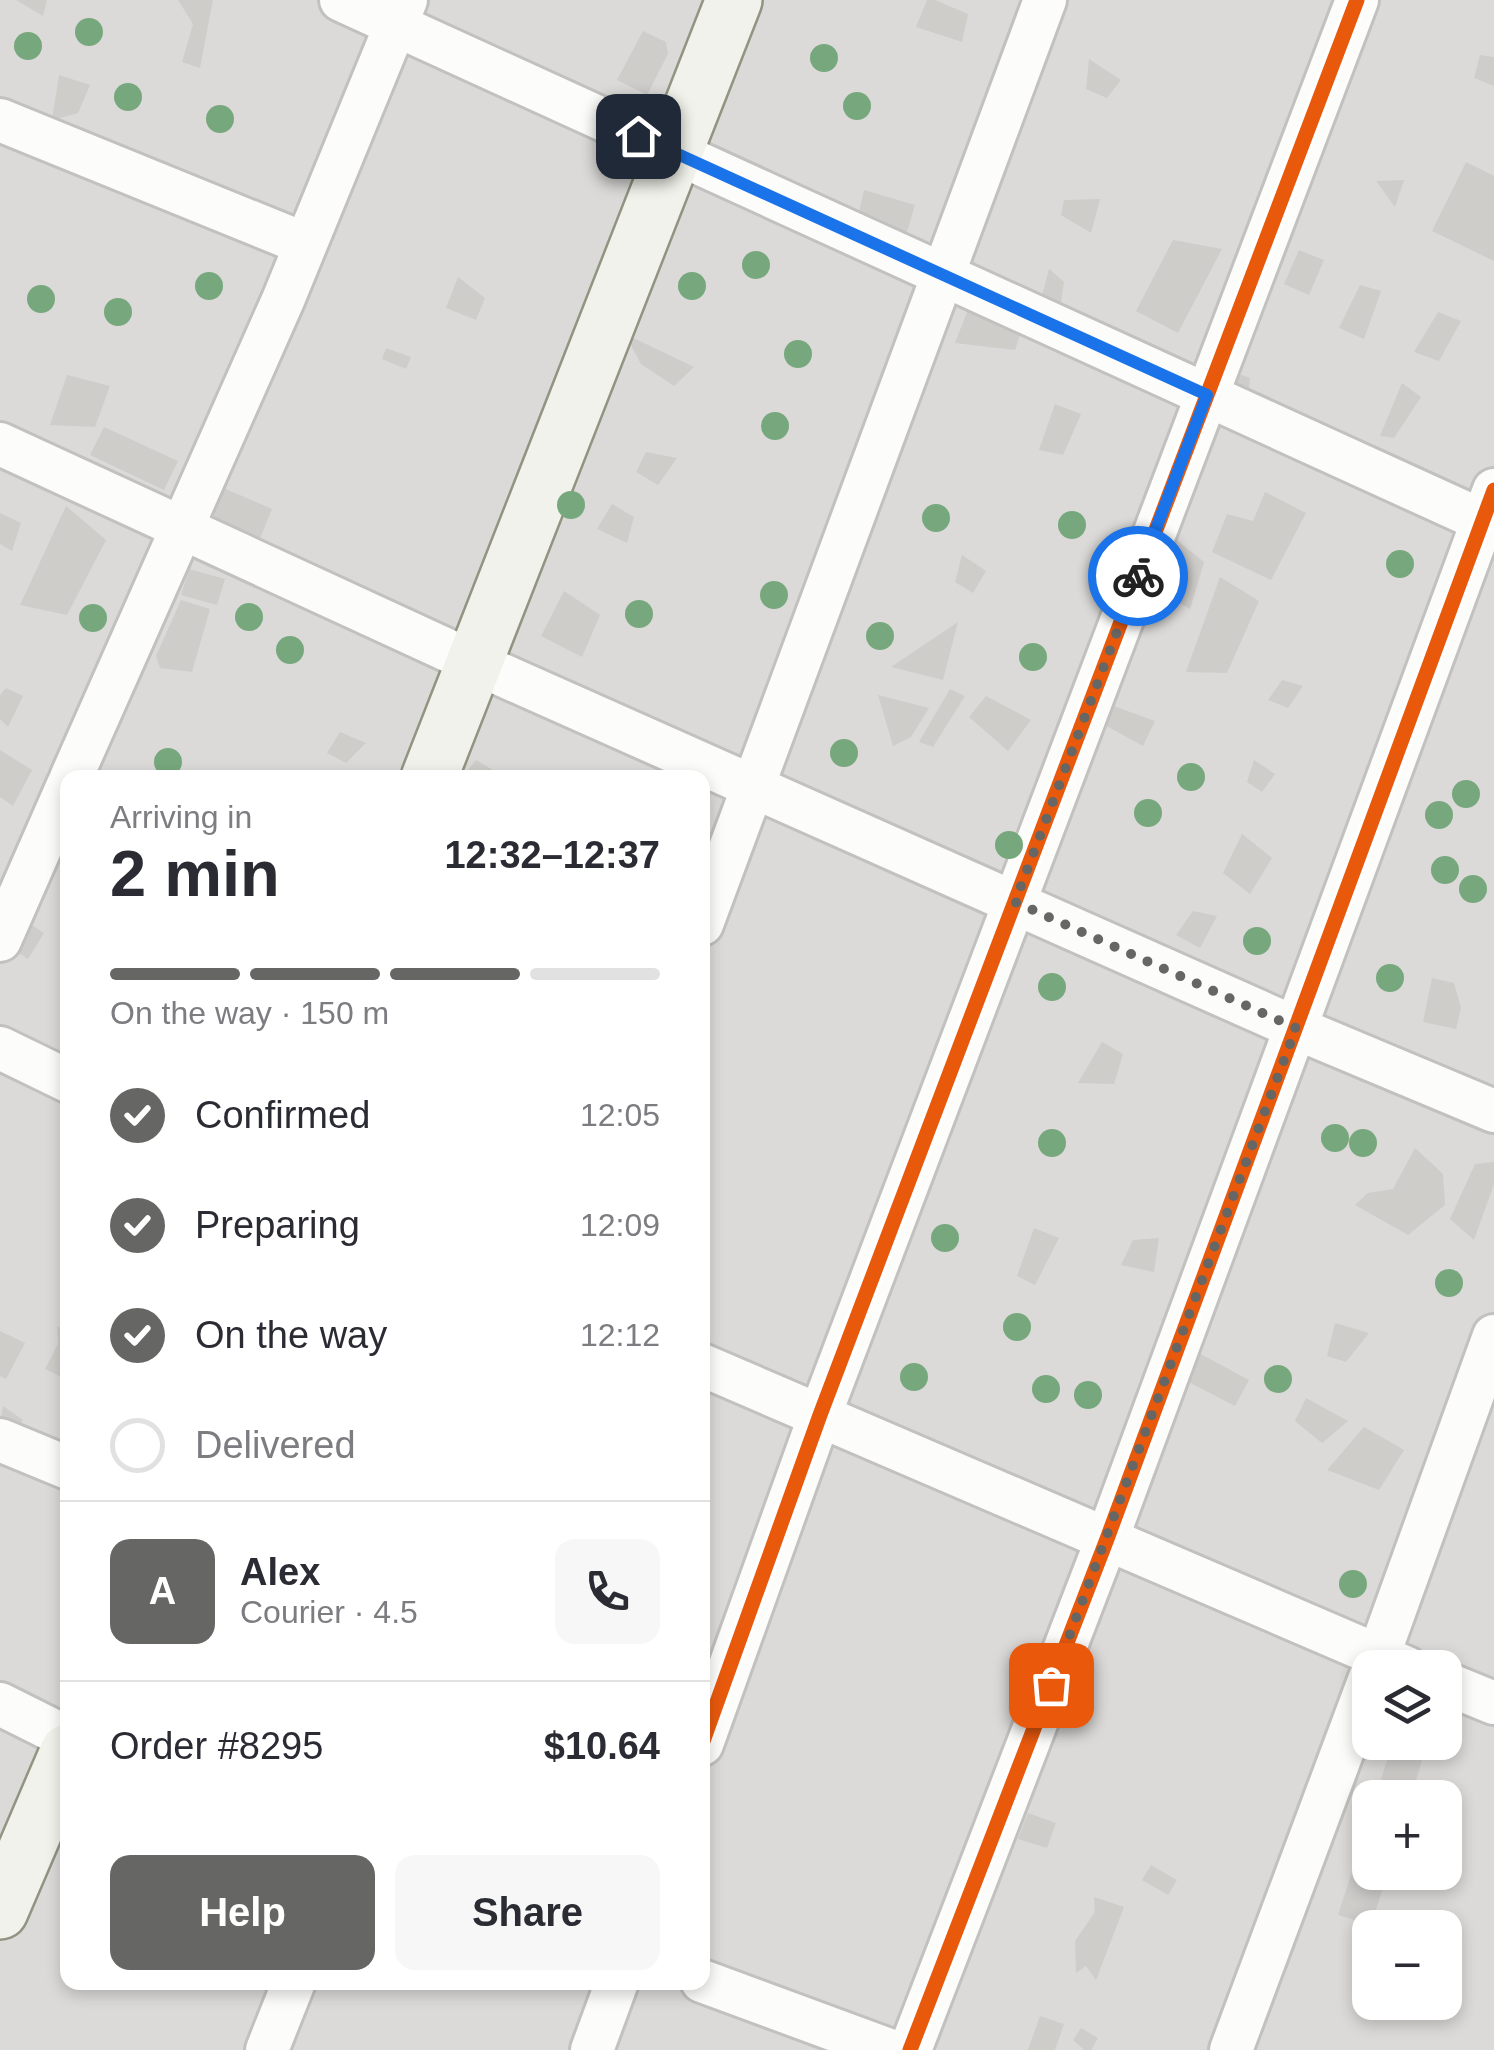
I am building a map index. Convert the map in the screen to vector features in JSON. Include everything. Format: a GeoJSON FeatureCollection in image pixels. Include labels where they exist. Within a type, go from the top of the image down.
{"type":"FeatureCollection","features":[{"type":"Feature","properties":{"kind":"street"},"geometry":{"type":"LineString","coordinates":[[341,0],[401,12],[673,152],[943,276],[1207,395],[1490,512],[1107,1539],[910,2050]]}},
{"type":"Feature","properties":{"kind":"street"},"geometry":{"type":"LineString","coordinates":[[432,770],[734,0]]}},
{"type":"Feature","properties":{"kind":"street"},"geometry":{"type":"LineString","coordinates":[[710,902],[1046,0]]}},
{"type":"Feature","properties":{"kind":"street"},"geometry":{"type":"LineString","coordinates":[[710,1722],[820,1415],[1358,0]]}},
{"type":"Feature","properties":{"kind":"street"},"geometry":{"type":"LineString","coordinates":[[74,770],[306,244],[401,12]]}},
{"type":"Feature","properties":{"kind":"street"},"geometry":{"type":"LineString","coordinates":[[0,120],[306,244]]}},
{"type":"Feature","properties":{"kind":"street"},"geometry":{"type":"LineString","coordinates":[[0,444],[473,662],[1296,1028],[1494,1111]]}},
{"type":"Feature","properties":{"kind":"street"},"geometry":{"type":"LineString","coordinates":[[0,940],[60,803]]}},
{"type":"Feature","properties":{"kind":"street"},"geometry":{"type":"LineString","coordinates":[[0,1048],[60,1077]]}},
{"type":"Feature","properties":{"kind":"street"},"geometry":{"type":"LineString","coordinates":[[1388,1650],[1494,1336]]}},
{"type":"Feature","properties":{"kind":"street"},"geometry":{"type":"LineString","coordinates":[[710,1368],[1107,1539],[1352,1653]]}},
{"type":"Feature","properties":{"kind":"street"},"geometry":{"type":"LineString","coordinates":[[0,1440],[60,1465]]}},
{"type":"Feature","properties":{"kind":"street"},"geometry":{"type":"LineString","coordinates":[[1462,1690],[1494,1703]]}},
{"type":"Feature","properties":{"kind":"street"},"geometry":{"type":"LineString","coordinates":[[0,1704],[60,1734]]}},
{"type":"Feature","properties":{"kind":"street"},"geometry":{"type":"LineString","coordinates":[[1232,2050],[1352,1744]]}},
{"type":"Feature","properties":{"kind":"street"},"geometry":{"type":"LineString","coordinates":[[0,1911],[60,1771]]}},
{"type":"Feature","properties":{"kind":"street"},"geometry":{"type":"LineString","coordinates":[[710,1984],[889,2050]]}},
{"type":"Feature","properties":{"kind":"street"},"geometry":{"type":"LineString","coordinates":[[267,2050],[291,1990]]}},
{"type":"Feature","properties":{"kind":"street"},"geometry":{"type":"LineString","coordinates":[[592,2050],[614,1990]]}},
{"type":"Feature","properties":{"kind":"shaded area"},"geometry":{"type":"Polygon","coordinates":[[[0,0],[1494,0],[1494,2050],[0,2050],[0,0]]]}},
{"type":"Feature","properties":{"kind":"building"},"geometry":{"type":"Polygon","coordinates":[[[16,0],[47,0],[43,16],[16,0]]]}},
{"type":"Feature","properties":{"kind":"building"},"geometry":{"type":"Polygon","coordinates":[[[178,0],[213,0],[200,68],[182,62],[193,24],[178,0]]]}},
{"type":"Feature","properties":{"kind":"building"},"geometry":{"type":"Polygon","coordinates":[[[927,0],[968,14],[962,42],[916,27],[927,0]]]}},
{"type":"Feature","properties":{"kind":"building"},"geometry":{"type":"Polygon","coordinates":[[[643,31],[666,42],[668,54],[647,95],[617,80],[643,31]]]}},
{"type":"Feature","properties":{"kind":"building"},"geometry":{"type":"Polygon","coordinates":[[[1480,55],[1494,57],[1494,86],[1474,78],[1480,55]]]}},
{"type":"Feature","properties":{"kind":"building"},"geometry":{"type":"Polygon","coordinates":[[[1089,59],[1121,80],[1107,98],[1086,89],[1089,59]]]}},
{"type":"Feature","properties":{"kind":"building"},"geometry":{"type":"Polygon","coordinates":[[[59,75],[90,85],[78,113],[52,120],[59,75]]]}},
{"type":"Feature","properties":{"kind":"building"},"geometry":{"type":"Polygon","coordinates":[[[1466,162],[1494,176],[1494,261],[1432,231],[1466,162]]]}},
{"type":"Feature","properties":{"kind":"building"},"geometry":{"type":"Polygon","coordinates":[[[1404,180],[1395,207],[1376,181],[1404,180]]]}},
{"type":"Feature","properties":{"kind":"building"},"geometry":{"type":"Polygon","coordinates":[[[864,190],[915,205],[904,242],[856,225],[864,190]]]}},
{"type":"Feature","properties":{"kind":"building"},"geometry":{"type":"Polygon","coordinates":[[[1100,199],[1091,233],[1061,215],[1064,200],[1100,199]]]}},
{"type":"Feature","properties":{"kind":"building"},"geometry":{"type":"Polygon","coordinates":[[[1173,240],[1222,249],[1178,333],[1136,311],[1173,240]]]}},
{"type":"Feature","properties":{"kind":"building"},"geometry":{"type":"Polygon","coordinates":[[[1299,250],[1324,260],[1309,295],[1284,284],[1299,250]]]}},
{"type":"Feature","properties":{"kind":"building"},"geometry":{"type":"Polygon","coordinates":[[[1049,269],[1064,282],[1060,308],[1041,299],[1049,269]]]}},
{"type":"Feature","properties":{"kind":"building"},"geometry":{"type":"Polygon","coordinates":[[[458,277],[485,298],[476,320],[446,308],[458,277]]]}},
{"type":"Feature","properties":{"kind":"building"},"geometry":{"type":"Polygon","coordinates":[[[1360,285],[1381,291],[1364,339],[1339,328],[1360,285]]]}},
{"type":"Feature","properties":{"kind":"building"},"geometry":{"type":"Polygon","coordinates":[[[969,307],[1022,329],[1015,350],[955,343],[969,307]]]}},
{"type":"Feature","properties":{"kind":"building"},"geometry":{"type":"Polygon","coordinates":[[[1438,312],[1461,321],[1439,361],[1414,352],[1438,312]]]}},
{"type":"Feature","properties":{"kind":"building"},"geometry":{"type":"Polygon","coordinates":[[[625,334],[694,367],[674,386],[641,364],[625,334]]]}},
{"type":"Feature","properties":{"kind":"building"},"geometry":{"type":"Polygon","coordinates":[[[386,348],[411,357],[406,369],[382,359],[386,348]]]}},
{"type":"Feature","properties":{"kind":"building"},"geometry":{"type":"Polygon","coordinates":[[[1233,372],[1250,378],[1248,398],[1218,381],[1233,372]]]}},
{"type":"Feature","properties":{"kind":"building"},"geometry":{"type":"Polygon","coordinates":[[[67,375],[110,386],[95,427],[50,425],[67,375]]]}},
{"type":"Feature","properties":{"kind":"building"},"geometry":{"type":"Polygon","coordinates":[[[1402,383],[1421,397],[1394,438],[1380,436],[1402,383]]]}},
{"type":"Feature","properties":{"kind":"building"},"geometry":{"type":"Polygon","coordinates":[[[1055,404],[1081,414],[1063,455],[1039,450],[1055,404]]]}},
{"type":"Feature","properties":{"kind":"building"},"geometry":{"type":"Polygon","coordinates":[[[104,427],[178,461],[164,490],[90,455],[104,427]]]}},
{"type":"Feature","properties":{"kind":"building"},"geometry":{"type":"Polygon","coordinates":[[[646,452],[677,458],[658,485],[636,472],[646,452]]]}},
{"type":"Feature","properties":{"kind":"building"},"geometry":{"type":"Polygon","coordinates":[[[214,484],[272,509],[259,541],[201,517],[214,484]]]}},
{"type":"Feature","properties":{"kind":"building"},"geometry":{"type":"Polygon","coordinates":[[[1265,492],[1306,513],[1271,580],[1212,552],[1227,514],[1253,521],[1265,492]]]}},
{"type":"Feature","properties":{"kind":"building"},"geometry":{"type":"Polygon","coordinates":[[[612,504],[634,517],[627,543],[597,529],[612,504]]]}},
{"type":"Feature","properties":{"kind":"building"},"geometry":{"type":"Polygon","coordinates":[[[66,506],[106,540],[67,615],[20,605],[66,506]]]}},
{"type":"Feature","properties":{"kind":"building"},"geometry":{"type":"Polygon","coordinates":[[[0,513],[21,523],[12,551],[0,544],[0,513]]]}},
{"type":"Feature","properties":{"kind":"building"},"geometry":{"type":"Polygon","coordinates":[[[1169,534],[1204,562],[1190,609],[1152,587],[1169,534]]]}},
{"type":"Feature","properties":{"kind":"building"},"geometry":{"type":"Polygon","coordinates":[[[962,555],[986,571],[973,593],[955,582],[962,555]]]}},
{"type":"Feature","properties":{"kind":"building"},"geometry":{"type":"Polygon","coordinates":[[[189,569],[225,579],[217,605],[181,595],[189,569]]]}},
{"type":"Feature","properties":{"kind":"building"},"geometry":{"type":"Polygon","coordinates":[[[1220,577],[1259,601],[1227,673],[1186,672],[1220,577]]]}},
{"type":"Feature","properties":{"kind":"building"},"geometry":{"type":"Polygon","coordinates":[[[564,591],[600,615],[582,657],[541,636],[564,591]]]}},
{"type":"Feature","properties":{"kind":"building"},"geometry":{"type":"Polygon","coordinates":[[[181,600],[210,609],[192,672],[160,668],[156,656],[181,600]]]}},
{"type":"Feature","properties":{"kind":"building"},"geometry":{"type":"Polygon","coordinates":[[[958,622],[943,680],[891,667],[958,622]]]}},
{"type":"Feature","properties":{"kind":"building"},"geometry":{"type":"Polygon","coordinates":[[[1282,680],[1303,686],[1288,708],[1268,700],[1282,680]]]}},
{"type":"Feature","properties":{"kind":"building"},"geometry":{"type":"Polygon","coordinates":[[[6,688],[23,696],[8,727],[0,719],[0,695],[6,688]]]}},
{"type":"Feature","properties":{"kind":"building"},"geometry":{"type":"Polygon","coordinates":[[[950,689],[965,696],[933,747],[919,742],[950,689]]]}},
{"type":"Feature","properties":{"kind":"building"},"geometry":{"type":"Polygon","coordinates":[[[878,695],[929,708],[911,737],[893,746],[878,695]]]}},
{"type":"Feature","properties":{"kind":"building"},"geometry":{"type":"Polygon","coordinates":[[[986,696],[1031,720],[1008,751],[969,717],[986,696]]]}},
{"type":"Feature","properties":{"kind":"building"},"geometry":{"type":"Polygon","coordinates":[[[1111,705],[1155,721],[1143,746],[1101,723],[1111,705]]]}},
{"type":"Feature","properties":{"kind":"building"},"geometry":{"type":"Polygon","coordinates":[[[340,732],[366,743],[346,763],[327,753],[340,732]]]}},
{"type":"Feature","properties":{"kind":"building"},"geometry":{"type":"Polygon","coordinates":[[[0,750],[32,770],[13,806],[0,797],[0,750]]]}},
{"type":"Feature","properties":{"kind":"building"},"geometry":{"type":"Polygon","coordinates":[[[476,760],[493,770],[468,770],[476,760]]]}},
{"type":"Feature","properties":{"kind":"building"},"geometry":{"type":"Polygon","coordinates":[[[1254,760],[1275,774],[1262,792],[1247,782],[1254,760]]]}},
{"type":"Feature","properties":{"kind":"building"},"geometry":{"type":"Polygon","coordinates":[[[1242,834],[1272,858],[1250,894],[1223,873],[1242,834]]]}},
{"type":"Feature","properties":{"kind":"building"},"geometry":{"type":"Polygon","coordinates":[[[1193,911],[1217,916],[1200,948],[1176,935],[1193,911]]]}},
{"type":"Feature","properties":{"kind":"building"},"geometry":{"type":"Polygon","coordinates":[[[27,922],[44,933],[28,959],[11,948],[27,922]]]}},
{"type":"Feature","properties":{"kind":"building"},"geometry":{"type":"Polygon","coordinates":[[[1432,978],[1454,983],[1461,1008],[1456,1029],[1423,1022],[1432,978]]]}},
{"type":"Feature","properties":{"kind":"building"},"geometry":{"type":"Polygon","coordinates":[[[1102,1042],[1123,1054],[1114,1084],[1078,1083],[1102,1042]]]}},
{"type":"Feature","properties":{"kind":"building"},"geometry":{"type":"Polygon","coordinates":[[[1415,1148],[1443,1174],[1445,1205],[1408,1235],[1355,1205],[1368,1193],[1393,1189],[1415,1148]]]}},
{"type":"Feature","properties":{"kind":"building"},"geometry":{"type":"Polygon","coordinates":[[[1494,1162],[1494,1184],[1474,1240],[1450,1219],[1475,1164],[1494,1162]]]}},
{"type":"Feature","properties":{"kind":"building"},"geometry":{"type":"Polygon","coordinates":[[[1034,1228],[1059,1238],[1035,1285],[1017,1276],[1034,1228]]]}},
{"type":"Feature","properties":{"kind":"building"},"geometry":{"type":"Polygon","coordinates":[[[1159,1238],[1154,1272],[1121,1265],[1133,1240],[1159,1238]]]}},
{"type":"Feature","properties":{"kind":"building"},"geometry":{"type":"Polygon","coordinates":[[[1335,1323],[1369,1333],[1346,1362],[1327,1356],[1335,1323]]]}},
{"type":"Feature","properties":{"kind":"building"},"geometry":{"type":"Polygon","coordinates":[[[57,1326],[60,1376],[45,1369],[58,1344],[57,1326]]]}},
{"type":"Feature","properties":{"kind":"building"},"geometry":{"type":"Polygon","coordinates":[[[0,1331],[25,1343],[6,1379],[0,1376],[0,1331]]]}},
{"type":"Feature","properties":{"kind":"building"},"geometry":{"type":"Polygon","coordinates":[[[1195,1351],[1249,1380],[1235,1406],[1179,1377],[1195,1351]]]}},
{"type":"Feature","properties":{"kind":"building"},"geometry":{"type":"Polygon","coordinates":[[[1306,1398],[1348,1421],[1322,1443],[1295,1421],[1306,1398]]]}},
{"type":"Feature","properties":{"kind":"building"},"geometry":{"type":"Polygon","coordinates":[[[3,1406],[23,1420],[13,1433],[0,1424],[3,1406]]]}},
{"type":"Feature","properties":{"kind":"building"},"geometry":{"type":"Polygon","coordinates":[[[1364,1427],[1404,1450],[1379,1490],[1327,1470],[1364,1427]]]}},
{"type":"Feature","properties":{"kind":"building"},"geometry":{"type":"Polygon","coordinates":[[[1387,1760],[1422,1760],[1416,1780],[1381,1780],[1387,1760]]]}},
{"type":"Feature","properties":{"kind":"building"},"geometry":{"type":"Polygon","coordinates":[[[1028,1813],[1056,1823],[1047,1848],[1018,1839],[1028,1813]]]}},
{"type":"Feature","properties":{"kind":"building"},"geometry":{"type":"Polygon","coordinates":[[[1151,1865],[1177,1880],[1168,1895],[1142,1880],[1151,1865]]]}},
{"type":"Feature","properties":{"kind":"building"},"geometry":{"type":"Polygon","coordinates":[[[1352,1872],[1352,1890],[1382,1890],[1376,1910],[1352,1910],[1352,1919],[1338,1915],[1352,1872]]]}},
{"type":"Feature","properties":{"kind":"building"},"geometry":{"type":"Polygon","coordinates":[[[1094,1897],[1124,1907],[1096,1980],[1086,1966],[1076,1973],[1075,1941],[1095,1912],[1094,1897]]]}},
{"type":"Feature","properties":{"kind":"building"},"geometry":{"type":"Polygon","coordinates":[[[1040,2016],[1064,2024],[1055,2050],[1028,2050],[1040,2016]]]}},
{"type":"Feature","properties":{"kind":"building"},"geometry":{"type":"Polygon","coordinates":[[[1081,2028],[1098,2038],[1091,2050],[1084,2050],[1073,2040],[1081,2028]]]}},
{"type":"Feature","properties":{"kind":"cycle path"},"geometry":{"type":"LineString","coordinates":[[710,1722],[820,1415],[1357,0]]}},
{"type":"Feature","properties":{"kind":"cycle path"},"geometry":{"type":"LineString","coordinates":[[910,2050],[1107,1539],[1494,490]]}},
{"type":"Feature","properties":{"kind":"way so far"},"geometry":{"type":"LineString","coordinates":[[1051,1685],[1296,1028],[1015,902],[1138,576]]}},
{"type":"Feature","properties":{"kind":"route"},"geometry":{"type":"LineString","coordinates":[[638,136],[1207,395],[1138,576]]}}]}
